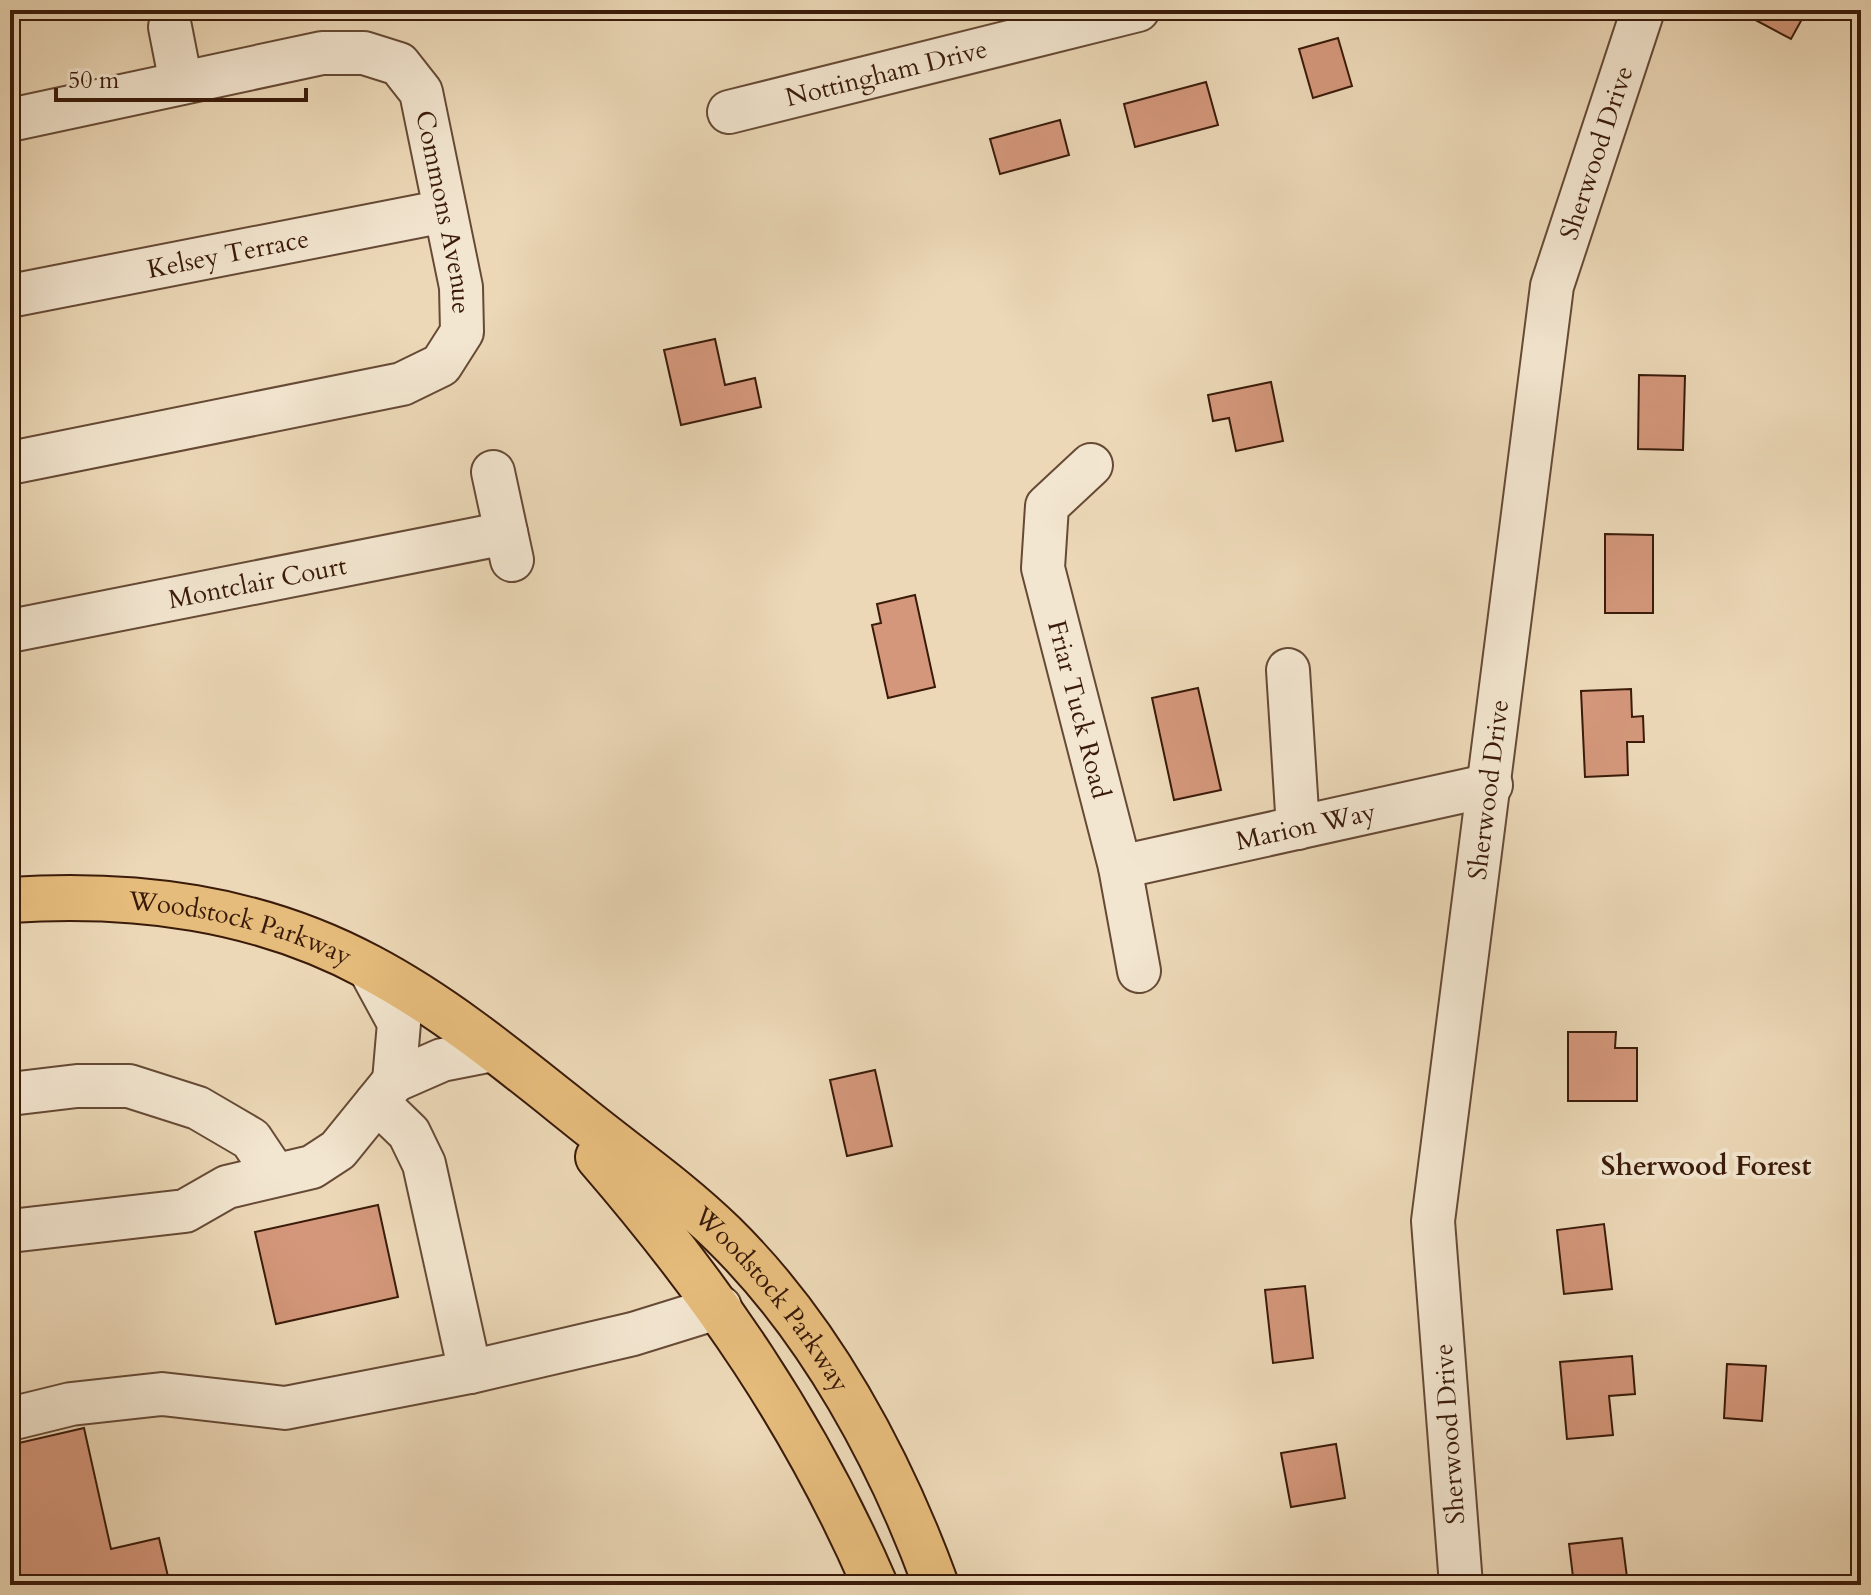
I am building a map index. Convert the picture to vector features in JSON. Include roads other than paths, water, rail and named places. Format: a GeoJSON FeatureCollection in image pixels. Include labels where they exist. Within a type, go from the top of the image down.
{"type":"FeatureCollection","features":[{"type":"Feature","properties":{"kind":"main road","name":"Woodstock Parkway"},"geometry":{"type":"LineString","coordinates":[[10,900],[76,896],[132,898],[215,911],[293,935],[368,966],[445,1014],[529,1076],[722,1233],[761,1274],[813,1342],[857,1415],[936,1585]]}},
{"type":"Feature","properties":{"kind":"main road","name":"Woodstock Parkway"},"geometry":{"type":"LineString","coordinates":[[529,1076],[651,1218],[720,1307],[807,1443],[873,1585]]}},
{"type":"Feature","properties":{"kind":"street","name":"Nottingham Drive"},"geometry":{"type":"LineString","coordinates":[[729,112],[1138,10]]}},
{"type":"Feature","properties":{"kind":"street","name":"Sherwood Drive"},"geometry":{"type":"LineString","coordinates":[[1461,1585],[1433,1221],[1491,785],[1552,286],[1643,10]]}},
{"type":"Feature","properties":{"kind":"street"},"geometry":{"type":"LineString","coordinates":[[170,27],[181,83]]}},
{"type":"Feature","properties":{"kind":"street","name":"Commons Avenue"},"geometry":{"type":"LineString","coordinates":[[10,120],[322,53],[364,53],[399,64],[421,92],[461,287],[462,332],[441,365],[402,384],[10,463]]}},
{"type":"Feature","properties":{"kind":"street","name":"Kelsey Terrace"},"geometry":{"type":"LineString","coordinates":[[10,296],[445,211]]}},
{"type":"Feature","properties":{"kind":"street","name":"Friar Tuck Road"},"geometry":{"type":"LineString","coordinates":[[1091,465],[1047,506],[1043,568],[1120,867],[1139,971]]}},
{"type":"Feature","properties":{"kind":"street","name":"Montclair Court"},"geometry":{"type":"LineString","coordinates":[[10,631],[509,546],[493,472]]}},
{"type":"Feature","properties":{"kind":"street"},"geometry":{"type":"LineString","coordinates":[[1288,670],[1298,828]]}},
{"type":"Feature","properties":{"kind":"street","name":"Marion Way"},"geometry":{"type":"LineString","coordinates":[[1120,867],[1491,785]]}},
{"type":"Feature","properties":{"kind":"street"},"geometry":{"type":"LineString","coordinates":[[368,966],[399,1023],[385,1092],[424,1164],[470,1372]]}},
{"type":"Feature","properties":{"kind":"street"},"geometry":{"type":"LineString","coordinates":[[10,1231],[185,1211],[227,1187],[312,1167],[338,1150],[385,1092],[442,1060],[493,1050]]}},
{"type":"Feature","properties":{"kind":"street"},"geometry":{"type":"LineString","coordinates":[[10,1094],[77,1086],[129,1086],[198,1108],[251,1139],[275,1175]]}},
{"type":"Feature","properties":{"kind":"street"},"geometry":{"type":"LineString","coordinates":[[10,1419],[71,1404],[162,1394],[285,1408],[470,1372],[633,1334],[720,1307]]}},
{"type":"Feature","properties":{"kind":"district","name":"Sherwood Forest"},"geometry":{"type":"Point","coordinates":[1706,1165]}}]}
